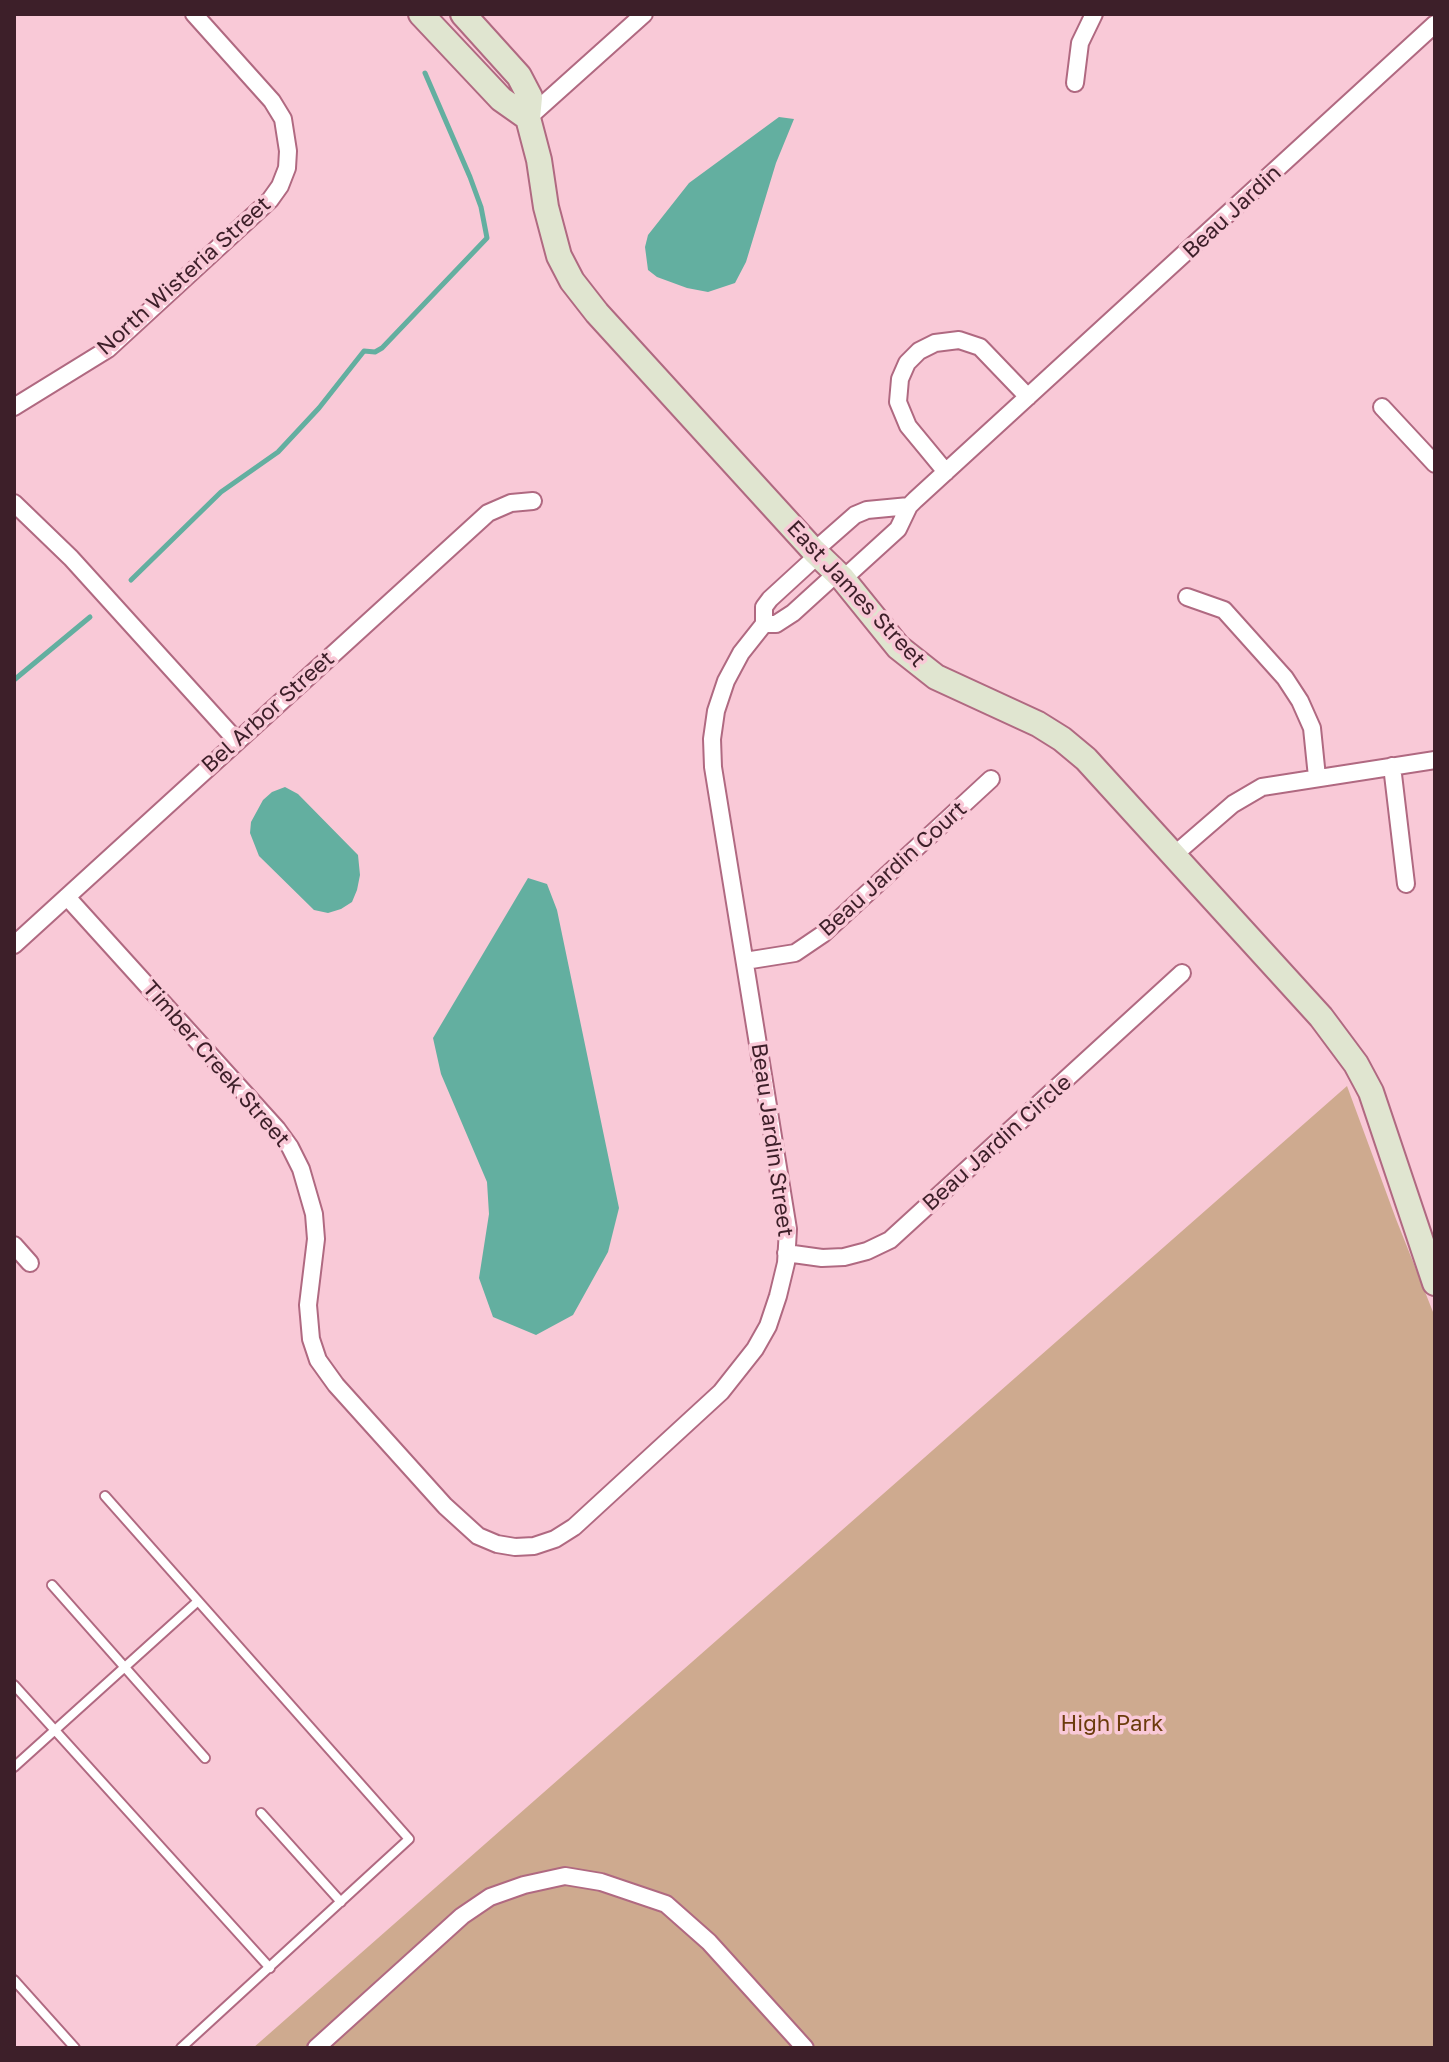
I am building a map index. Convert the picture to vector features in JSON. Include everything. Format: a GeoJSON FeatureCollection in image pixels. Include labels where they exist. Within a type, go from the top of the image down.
{"type":"FeatureCollection","features":[{"type":"Feature","properties":{"kind":"street","name":"North Wisteria Street"},"geometry":{"type":"LineString","coordinates":[[14,407],[108,349],[243,225],[280,186],[287,168],[288,151],[283,119],[272,101],[194,14]]}},
{"type":"Feature","properties":{"kind":"street"},"geometry":{"type":"LineString","coordinates":[[421,14],[501,99],[528,118],[644,14]]}},
{"type":"Feature","properties":{"kind":"street","name":"East James Street"},"geometry":{"type":"LineString","coordinates":[[463,14],[519,76],[530,97],[528,118],[552,232],[559,256],[572,281],[607,325],[840,576],[898,647],[936,677],[1016,712],[1062,739],[1101,775],[1321,1017],[1356,1064],[1371,1092],[1435,1283]]}},
{"type":"Feature","properties":{"kind":"street"},"geometry":{"type":"LineString","coordinates":[[1075,83],[1080,43],[1094,14]]}},
{"type":"Feature","properties":{"kind":"street","name":"Beau Jardin"},"geometry":{"type":"LineString","coordinates":[[764,624],[776,624],[793,613],[898,529],[909,506],[1435,24]]}},
{"type":"Feature","properties":{"kind":"street"},"geometry":{"type":"LineString","coordinates":[[946,472],[908,426],[898,402],[900,379],[907,363],[919,351],[935,343],[959,340],[980,347],[1028,397]]}},
{"type":"Feature","properties":{"kind":"street"},"geometry":{"type":"LineString","coordinates":[[1382,407],[1435,464]]}},
{"type":"Feature","properties":{"kind":"street","name":"Bel Arbor Street"},"geometry":{"type":"LineString","coordinates":[[14,945],[488,513],[511,503],[533,501]]}},
{"type":"Feature","properties":{"kind":"street"},"geometry":{"type":"LineString","coordinates":[[14,503],[71,558],[236,740]]}},
{"type":"Feature","properties":{"kind":"street"},"geometry":{"type":"LineString","coordinates":[[764,624],[764,607],[770,599],[855,515],[867,510],[909,506]]}},
{"type":"Feature","properties":{"kind":"street"},"geometry":{"type":"LineString","coordinates":[[1187,597],[1224,610],[1285,678],[1312,728],[1317,777]]}},
{"type":"Feature","properties":{"kind":"street","name":"Beau Jardin Street"},"geometry":{"type":"LineString","coordinates":[[515,1547],[534,1546],[555,1539],[574,1527],[721,1392],[755,1349],[768,1326],[778,1296],[788,1229],[713,767],[712,739],[716,711],[726,681],[741,653],[764,624]]}},
{"type":"Feature","properties":{"kind":"street"},"geometry":{"type":"LineString","coordinates":[[1174,855],[1233,804],[1262,787],[1435,760]]}},
{"type":"Feature","properties":{"kind":"street"},"geometry":{"type":"LineString","coordinates":[[1392,766],[1406,884]]}},
{"type":"Feature","properties":{"kind":"street","name":"Beau Jardin Court"},"geometry":{"type":"LineString","coordinates":[[745,961],[795,953],[823,934],[991,779]]}},
{"type":"Feature","properties":{"kind":"street","name":"Timber Creek Street"},"geometry":{"type":"LineString","coordinates":[[67,897],[290,1147],[301,1169],[314,1214],[316,1239],[308,1325],[318,1360],[336,1385],[460,1522],[478,1536],[515,1547]]}},
{"type":"Feature","properties":{"kind":"street","name":"Beau Jardin Circle"},"geometry":{"type":"LineString","coordinates":[[786,1253],[822,1258],[844,1257],[890,1240],[1182,973]]}},
{"type":"Feature","properties":{"kind":"street"},"geometry":{"type":"LineString","coordinates":[[14,1245],[30,1263]]}},
{"type":"Feature","properties":{"kind":"street"},"geometry":{"type":"LineString","coordinates":[[316,2048],[462,1916],[490,1897],[565,1876],[601,1882],[666,1904],[709,1942],[805,2048]]}},
{"type":"Feature","properties":{"kind":"lane"},"geometry":{"type":"LineString","coordinates":[[105,1496],[409,1839],[181,2048]]}},
{"type":"Feature","properties":{"kind":"lane"},"geometry":{"type":"LineString","coordinates":[[52,1585],[205,1758]]}},
{"type":"Feature","properties":{"kind":"lane"},"geometry":{"type":"LineString","coordinates":[[14,1767],[198,1601]]}},
{"type":"Feature","properties":{"kind":"lane"},"geometry":{"type":"LineString","coordinates":[[14,1685],[270,1968]]}},
{"type":"Feature","properties":{"kind":"lane"},"geometry":{"type":"LineString","coordinates":[[261,1813],[341,1902]]}},
{"type":"Feature","properties":{"kind":"lane"},"geometry":{"type":"LineString","coordinates":[[14,1980],[75,2048]]}},
{"type":"Feature","properties":{"kind":"green space","name":"High Park"},"geometry":{"type":"Polygon","coordinates":[[[1347,1086],[1435,1317],[1435,2048],[253,2048],[1347,1086]]]}},
{"type":"Feature","properties":{"kind":"shaded area"},"geometry":{"type":"Polygon","coordinates":[[[779,117],[794,119],[776,163],[746,262],[735,283],[708,292],[657,277],[648,270],[645,247],[648,235],[689,183],[779,117]]]}},
{"type":"Feature","properties":{"kind":"shaded area"},"geometry":{"type":"Polygon","coordinates":[[[285,787],[298,794],[358,855],[360,875],[357,890],[352,902],[341,909],[328,913],[314,910],[259,856],[250,833],[251,822],[263,800],[285,787]]]}},
{"type":"Feature","properties":{"kind":"shaded area"},"geometry":{"type":"Polygon","coordinates":[[[528,878],[547,884],[557,910],[619,1208],[608,1252],[573,1315],[536,1335],[493,1317],[479,1278],[489,1214],[487,1182],[441,1074],[433,1038],[528,878]]]}},
{"type":"Feature","properties":{"kind":"waterway"},"geometry":{"type":"LineString","coordinates":[[131,580],[221,492],[278,452],[319,408],[364,351],[375,352],[382,348],[487,238],[481,207],[470,177],[425,73]]}},
{"type":"Feature","properties":{"kind":"waterway"},"geometry":{"type":"LineString","coordinates":[[14,680],[90,617]]}}]}
